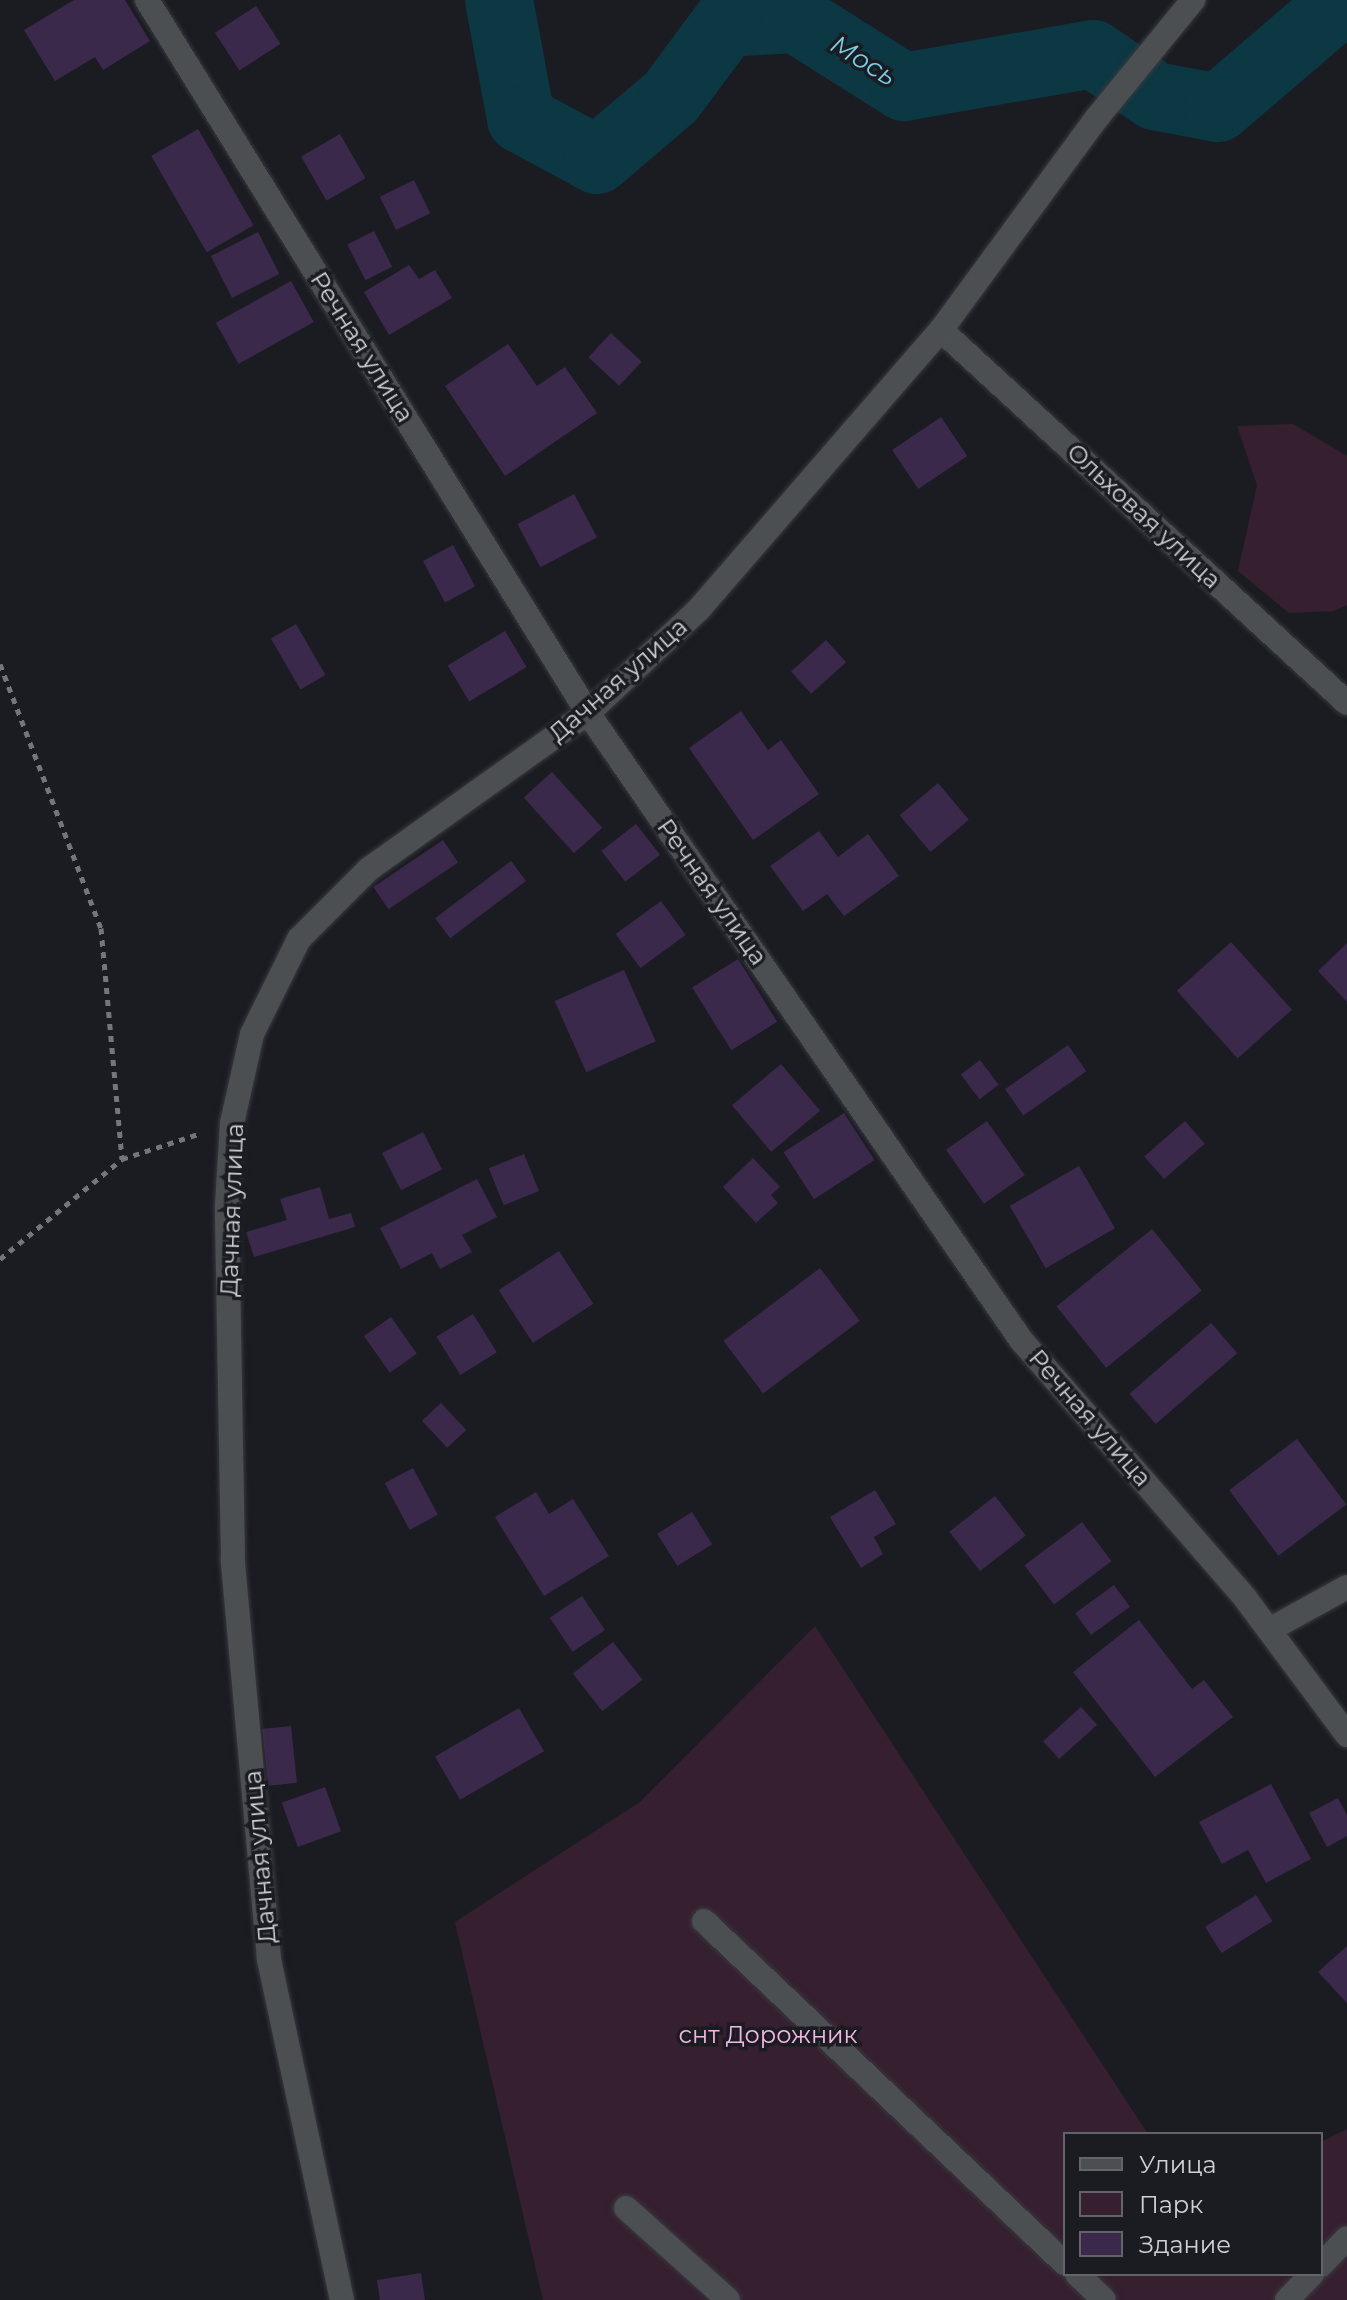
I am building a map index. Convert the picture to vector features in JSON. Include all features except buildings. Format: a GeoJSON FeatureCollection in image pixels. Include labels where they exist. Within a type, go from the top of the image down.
{"type":"FeatureCollection","features":[{"type":"Feature","properties":{"kind":"street","name":"Речная улица"},"geometry":{"type":"LineString","coordinates":[[147,0],[588,713],[1021,1340],[1269,1630],[1347,1735]]}},
{"type":"Feature","properties":{"kind":"street","name":"Дачная улица"},"geometry":{"type":"LineString","coordinates":[[342,2300],[269,1959],[233,1560],[227,1205],[232,1123],[252,1034],[299,939],[369,869],[588,713],[699,609],[941,330],[1096,119],[1193,0]]}},
{"type":"Feature","properties":{"kind":"street","name":"Ольховая улица"},"geometry":{"type":"LineString","coordinates":[[941,330],[1347,703]]}},
{"type":"Feature","properties":{"kind":"street"},"geometry":{"type":"LineString","coordinates":[[1269,1630],[1347,1587]]}},
{"type":"Feature","properties":{"kind":"street"},"geometry":{"type":"LineString","coordinates":[[704,1921],[1063,2261]]}},
{"type":"Feature","properties":{"kind":"street"},"geometry":{"type":"LineString","coordinates":[[626,2208],[728,2300]]}},
{"type":"Feature","properties":{"kind":"street"},"geometry":{"type":"LineString","coordinates":[[1323,2263],[1347,2238]]}},
{"type":"Feature","properties":{"kind":"street"},"geometry":{"type":"LineString","coordinates":[[1079,2276],[1104,2300]]}},
{"type":"Feature","properties":{"kind":"street"},"geometry":{"type":"LineString","coordinates":[[1287,2300],[1310,2276]]}},
{"type":"Feature","properties":{"kind":"path"},"geometry":{"type":"LineString","coordinates":[[0,664],[101,928],[122,1159]]}},
{"type":"Feature","properties":{"kind":"path"},"geometry":{"type":"LineString","coordinates":[[0,1259],[122,1159],[232,1123]]}},
{"type":"Feature","properties":{"kind":"green space"},"geometry":{"type":"Polygon","coordinates":[[[1293,424],[1347,456],[1347,605],[1334,611],[1289,613],[1238,571],[1257,485],[1237,426],[1293,424]]]}},
{"type":"Feature","properties":{"kind":"green space","name":"снт Дорожник"},"geometry":{"type":"Polygon","coordinates":[[[815,1626],[1147,2132],[1063,2132],[1063,2276],[1323,2276],[1323,2141],[1347,2129],[1347,2300],[543,2300],[455,1922],[640,1802],[815,1626]]]}},
{"type":"Feature","properties":{"kind":"waterway","name":"Мось"},"geometry":{"type":"LineString","coordinates":[[499,0],[521,119],[597,160],[671,97],[726,23],[796,19],[904,87],[1093,54],[1155,96],[1218,108],[1344,0]]}}]}
